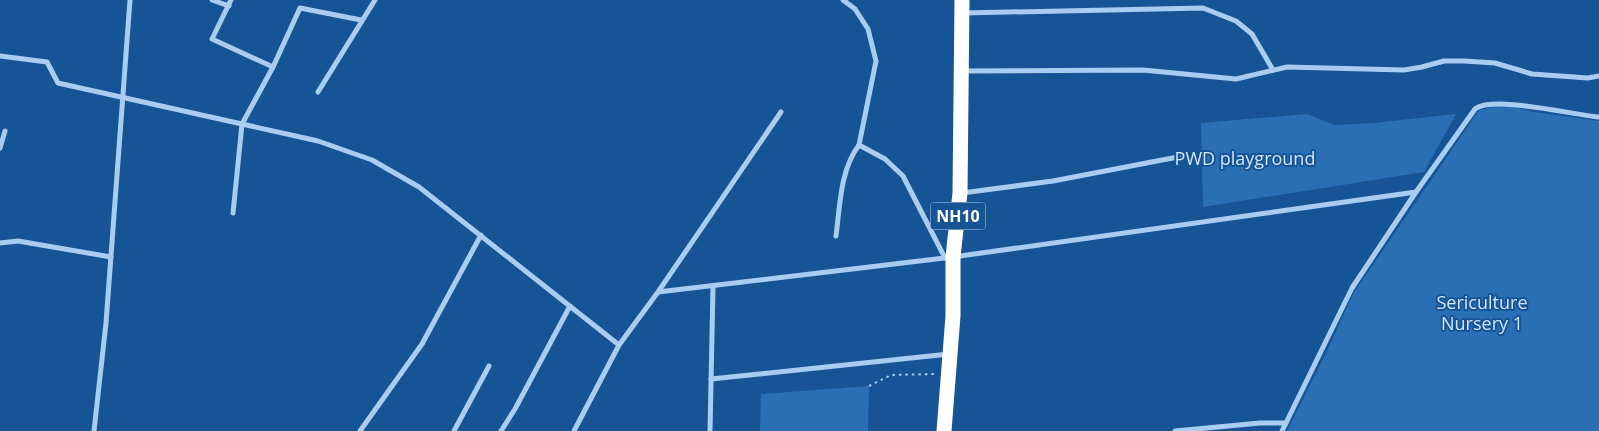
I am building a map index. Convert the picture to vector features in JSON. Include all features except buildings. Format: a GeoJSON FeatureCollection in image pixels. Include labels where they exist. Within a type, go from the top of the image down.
{"type":"FeatureCollection","features":[{"type":"Feature","properties":{"kind":"highway","name":"NH10"},"geometry":{"type":"LineString","coordinates":[[944,431],[953,316],[949,258],[960,193],[962,6]]}},
{"type":"Feature","properties":{"kind":"street"},"geometry":{"type":"LineString","coordinates":[[94,431],[106,323],[130,0]]}},
{"type":"Feature","properties":{"kind":"street"},"geometry":{"type":"LineString","coordinates":[[212,0],[230,3],[212,39],[273,67]]}},
{"type":"Feature","properties":{"kind":"street"},"geometry":{"type":"LineString","coordinates":[[318,92],[375,0]]}},
{"type":"Feature","properties":{"kind":"street"},"geometry":{"type":"LineString","coordinates":[[836,236],[842,184],[854,152],[860,145],[876,61],[868,29],[854,8],[843,0]]}},
{"type":"Feature","properties":{"kind":"street"},"geometry":{"type":"LineString","coordinates":[[962,6],[1203,8],[1236,20],[1252,34],[1273,70]]}},
{"type":"Feature","properties":{"kind":"street"},"geometry":{"type":"LineString","coordinates":[[233,212],[242,124],[273,67],[300,8],[361,20]]}},
{"type":"Feature","properties":{"kind":"street"},"geometry":{"type":"LineString","coordinates":[[0,56],[47,62],[58,84],[318,141],[372,160],[419,187],[619,345]]}},
{"type":"Feature","properties":{"kind":"street"},"geometry":{"type":"LineString","coordinates":[[962,71],[1143,70],[1236,78],[1287,67],[1404,70],[1444,61],[1464,61],[1495,63],[1532,74],[1588,78],[1599,76]]}},
{"type":"Feature","properties":{"kind":"street"},"geometry":{"type":"LineString","coordinates":[[1282,431],[1352,288],[1416,192],[1471,114],[1479,106],[1512,104],[1599,117]]}},
{"type":"Feature","properties":{"kind":"street"},"geometry":{"type":"LineString","coordinates":[[574,431],[619,345],[658,292],[781,112]]}},
{"type":"Feature","properties":{"kind":"street"},"geometry":{"type":"LineString","coordinates":[[0,148],[5,131]]}},
{"type":"Feature","properties":{"kind":"street"},"geometry":{"type":"LineString","coordinates":[[860,145],[885,159],[904,176],[949,258]]}},
{"type":"Feature","properties":{"kind":"street"},"geometry":{"type":"LineString","coordinates":[[960,193],[1053,181],[1183,156]]}},
{"type":"Feature","properties":{"kind":"street"},"geometry":{"type":"LineString","coordinates":[[658,292],[949,258],[1416,192]]}},
{"type":"Feature","properties":{"kind":"street"},"geometry":{"type":"LineString","coordinates":[[360,431],[422,344],[481,235]]}},
{"type":"Feature","properties":{"kind":"street"},"geometry":{"type":"LineString","coordinates":[[0,243],[18,241],[111,257]]}},
{"type":"Feature","properties":{"kind":"street"},"geometry":{"type":"LineString","coordinates":[[710,431],[713,286]]}},
{"type":"Feature","properties":{"kind":"street"},"geometry":{"type":"LineString","coordinates":[[501,431],[570,306]]}},
{"type":"Feature","properties":{"kind":"street"},"geometry":{"type":"LineString","coordinates":[[711,380],[950,354]]}},
{"type":"Feature","properties":{"kind":"street"},"geometry":{"type":"LineString","coordinates":[[454,431],[488,366]]}},
{"type":"Feature","properties":{"kind":"street"},"geometry":{"type":"LineString","coordinates":[[1175,431],[1260,423],[1286,423]]}},
{"type":"Feature","properties":{"kind":"path"},"geometry":{"type":"LineString","coordinates":[[869,386],[891,375],[948,374]]}},
{"type":"Feature","properties":{"kind":"green space","name":"Sericulture Nursery 1"},"geometry":{"type":"Polygon","coordinates":[[[1496,106],[1509,106],[1534,112],[1599,121],[1599,431],[1287,431],[1353,294],[1477,113],[1480,110],[1496,106]]]}},
{"type":"Feature","properties":{"kind":"green space","name":"PWD playground"},"geometry":{"type":"Polygon","coordinates":[[[1307,114],[1334,125],[1374,123],[1456,114],[1424,172],[1203,207],[1201,123],[1307,114]]]}},
{"type":"Feature","properties":{"kind":"green space"},"geometry":{"type":"Polygon","coordinates":[[[869,386],[868,431],[760,431],[761,394],[869,386]]]}}]}
